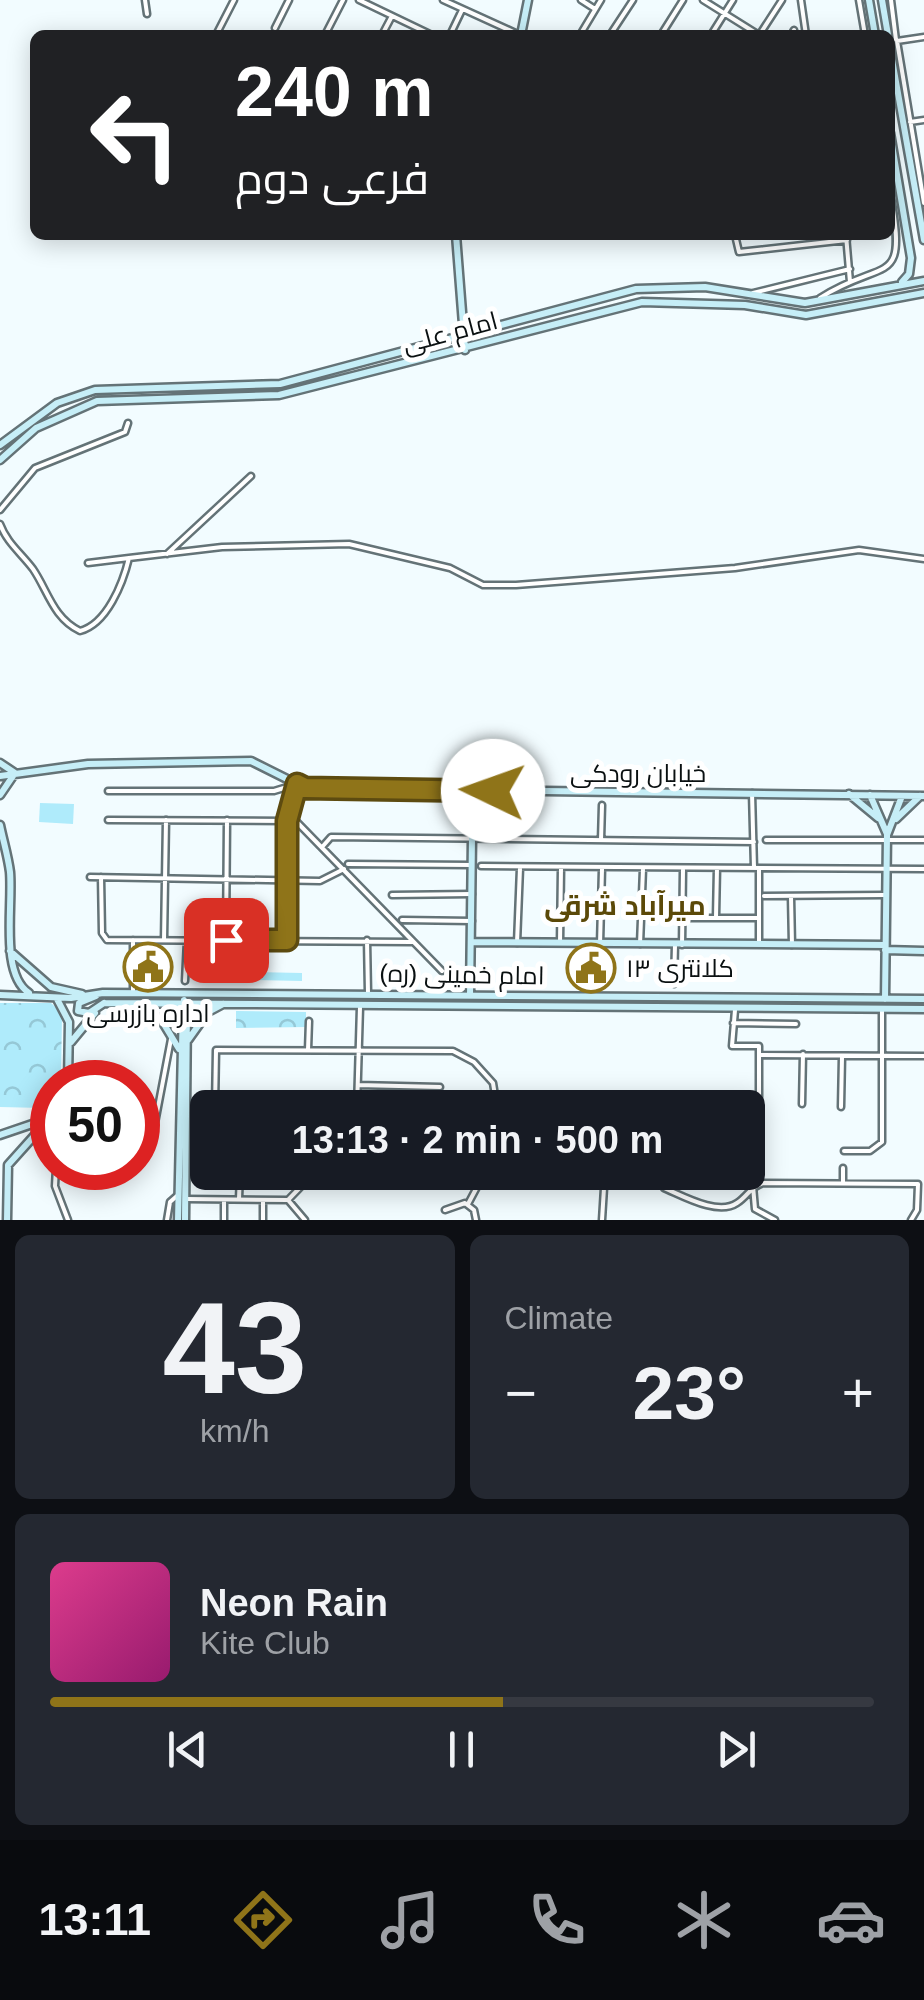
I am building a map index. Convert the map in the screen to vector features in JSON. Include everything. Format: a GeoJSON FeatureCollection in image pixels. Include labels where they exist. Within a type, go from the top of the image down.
{"type":"FeatureCollection","features":[{"type":"Feature","properties":{"kind":"main road"},"geometry":{"type":"LineString","coordinates":[[522,30],[528,0]]}},
{"type":"Feature","properties":{"kind":"main road"},"geometry":{"type":"LineString","coordinates":[[869,0],[873,30]]}},
{"type":"Feature","properties":{"kind":"main road"},"geometry":{"type":"LineString","coordinates":[[882,0],[889,30]]}},
{"type":"Feature","properties":{"kind":"main road"},"geometry":{"type":"LineString","coordinates":[[895,81],[912,191],[924,239]]}},
{"type":"Feature","properties":{"kind":"main road"},"geometry":{"type":"LineString","coordinates":[[905,146],[912,134]]}},
{"type":"Feature","properties":{"kind":"main road"},"geometry":{"type":"LineString","coordinates":[[895,164],[911,266],[905,280],[898,284]]}},
{"type":"Feature","properties":{"kind":"main road"},"geometry":{"type":"LineString","coordinates":[[900,192],[912,191]]}},
{"type":"Feature","properties":{"kind":"main road"},"geometry":{"type":"LineString","coordinates":[[456,240],[465,350]]}},
{"type":"Feature","properties":{"kind":"main road","name":"امام علی"},"geometry":{"type":"LineString","coordinates":[[0,444],[56,404],[95,390],[280,384],[636,289],[705,287],[805,303],[924,280]]}},
{"type":"Feature","properties":{"kind":"main road","name":"امام علی"},"geometry":{"type":"LineString","coordinates":[[0,460],[36,428],[96,401],[281,395],[642,302],[745,305],[806,316],[924,293]]}},
{"type":"Feature","properties":{"kind":"main road"},"geometry":{"type":"LineString","coordinates":[[805,303],[806,316]]}},
{"type":"Feature","properties":{"kind":"main road"},"geometry":{"type":"LineString","coordinates":[[280,384],[281,395]]}},
{"type":"Feature","properties":{"kind":"main road","name":"خیابان رودکی"},"geometry":{"type":"LineString","coordinates":[[0,776],[88,764],[251,761],[305,788],[922,796]]}},
{"type":"Feature","properties":{"kind":"main road"},"geometry":{"type":"LineString","coordinates":[[0,763],[15,773],[0,795]]}},
{"type":"Feature","properties":{"kind":"main road"},"geometry":{"type":"LineString","coordinates":[[439,788],[463,813]]}},
{"type":"Feature","properties":{"kind":"main road"},"geometry":{"type":"LineString","coordinates":[[458,790],[477,866],[472,894],[470,994]]}},
{"type":"Feature","properties":{"kind":"main road"},"geometry":{"type":"LineString","coordinates":[[472,838],[493,791]]}},
{"type":"Feature","properties":{"kind":"main road"},"geometry":{"type":"LineString","coordinates":[[484,814],[515,791]]}},
{"type":"Feature","properties":{"kind":"main road"},"geometry":{"type":"LineString","coordinates":[[848,793],[880,819]]}},
{"type":"Feature","properties":{"kind":"main road"},"geometry":{"type":"LineString","coordinates":[[870,795],[887,837],[885,999]]}},
{"type":"Feature","properties":{"kind":"main road"},"geometry":{"type":"LineString","coordinates":[[887,837],[902,796]]}},
{"type":"Feature","properties":{"kind":"main road"},"geometry":{"type":"LineString","coordinates":[[895,820],[922,796]]}},
{"type":"Feature","properties":{"kind":"main road"},"geometry":{"type":"LineString","coordinates":[[0,824],[10,872],[7,971],[17,985],[40,997]]}},
{"type":"Feature","properties":{"kind":"main road"},"geometry":{"type":"LineString","coordinates":[[472,942],[792,945],[924,951]]}},
{"type":"Feature","properties":{"kind":"main road"},"geometry":{"type":"LineString","coordinates":[[9,950],[51,987],[84,994]]}},
{"type":"Feature","properties":{"kind":"main road","name":"امام خمینی (ره)"},"geometry":{"type":"LineString","coordinates":[[103,993],[79,1002],[77,1009],[84,1014],[104,1003],[152,999],[368,992],[774,1001],[924,999]]}},
{"type":"Feature","properties":{"kind":"main road","name":"امام خمینی (ره)"},"geometry":{"type":"LineString","coordinates":[[0,995],[56,998],[133,993],[152,999]]}},
{"type":"Feature","properties":{"kind":"main road"},"geometry":{"type":"LineString","coordinates":[[56,998],[69,1022],[69,1060]]}},
{"type":"Feature","properties":{"kind":"main road"},"geometry":{"type":"LineString","coordinates":[[178,1220],[187,1041],[184,998]]}},
{"type":"Feature","properties":{"kind":"main road"},"geometry":{"type":"LineString","coordinates":[[184,998],[180,1053],[182,1197],[186,1220]]}},
{"type":"Feature","properties":{"kind":"main road","name":"امام خمینی (ره)"},"geometry":{"type":"LineString","coordinates":[[184,998],[226,1003],[735,1006],[774,1001],[924,1009]]}},
{"type":"Feature","properties":{"kind":"main road"},"geometry":{"type":"LineString","coordinates":[[70,1043],[104,1003]]}},
{"type":"Feature","properties":{"kind":"main road"},"geometry":{"type":"LineString","coordinates":[[137,1003],[172,1035],[180,1053]]}},
{"type":"Feature","properties":{"kind":"main road"},"geometry":{"type":"LineString","coordinates":[[187,1041],[208,1012],[226,1003]]}},
{"type":"Feature","properties":{"kind":"main road"},"geometry":{"type":"LineString","coordinates":[[4,1135],[30,1125]]}},
{"type":"Feature","properties":{"kind":"main road"},"geometry":{"type":"LineString","coordinates":[[7,1220],[8,1166],[30,1141]]}},
{"type":"Feature","properties":{"kind":"street"},"geometry":{"type":"LineString","coordinates":[[145,0],[146,14]]}},
{"type":"Feature","properties":{"kind":"street"},"geometry":{"type":"LineString","coordinates":[[219,30],[234,0]]}},
{"type":"Feature","properties":{"kind":"street"},"geometry":{"type":"LineString","coordinates":[[276,28],[289,0]]}},
{"type":"Feature","properties":{"kind":"street"},"geometry":{"type":"LineString","coordinates":[[328,30],[343,0]]}},
{"type":"Feature","properties":{"kind":"street"},"geometry":{"type":"LineString","coordinates":[[359,0],[421,30]]}},
{"type":"Feature","properties":{"kind":"street"},"geometry":{"type":"LineString","coordinates":[[375,8],[379,0]]}},
{"type":"Feature","properties":{"kind":"street"},"geometry":{"type":"LineString","coordinates":[[443,0],[509,30]]}},
{"type":"Feature","properties":{"kind":"street"},"geometry":{"type":"LineString","coordinates":[[581,0],[595,9]]}},
{"type":"Feature","properties":{"kind":"street"},"geometry":{"type":"LineString","coordinates":[[583,30],[600,0]]}},
{"type":"Feature","properties":{"kind":"street"},"geometry":{"type":"LineString","coordinates":[[613,30],[632,0]]}},
{"type":"Feature","properties":{"kind":"street"},"geometry":{"type":"LineString","coordinates":[[664,30],[683,0]]}},
{"type":"Feature","properties":{"kind":"street"},"geometry":{"type":"LineString","coordinates":[[704,0],[751,30]]}},
{"type":"Feature","properties":{"kind":"street"},"geometry":{"type":"LineString","coordinates":[[714,30],[733,0]]}},
{"type":"Feature","properties":{"kind":"street"},"geometry":{"type":"LineString","coordinates":[[762,30],[782,0]]}},
{"type":"Feature","properties":{"kind":"street"},"geometry":{"type":"LineString","coordinates":[[801,0],[805,30]]}},
{"type":"Feature","properties":{"kind":"street"},"geometry":{"type":"LineString","coordinates":[[859,0],[863,30]]}},
{"type":"Feature","properties":{"kind":"street"},"geometry":{"type":"LineString","coordinates":[[891,0],[893,30]]}},
{"type":"Feature","properties":{"kind":"street"},"geometry":{"type":"LineString","coordinates":[[452,30],[462,10]]}},
{"type":"Feature","properties":{"kind":"street"},"geometry":{"type":"LineString","coordinates":[[385,30],[392,16]]}},
{"type":"Feature","properties":{"kind":"street"},"geometry":{"type":"LineString","coordinates":[[895,39],[924,37]]}},
{"type":"Feature","properties":{"kind":"street"},"geometry":{"type":"LineString","coordinates":[[895,49],[924,203]]}},
{"type":"Feature","properties":{"kind":"street"},"geometry":{"type":"LineString","coordinates":[[910,122],[924,120]]}},
{"type":"Feature","properties":{"kind":"street"},"geometry":{"type":"LineString","coordinates":[[817,300],[850,282],[875,276],[897,254],[900,244],[895,218]]}},
{"type":"Feature","properties":{"kind":"street"},"geometry":{"type":"LineString","coordinates":[[735,240],[739,252],[831,240]]}},
{"type":"Feature","properties":{"kind":"street"},"geometry":{"type":"LineString","coordinates":[[846,240],[850,282]]}},
{"type":"Feature","properties":{"kind":"street"},"geometry":{"type":"LineString","coordinates":[[751,293],[850,269]]}},
{"type":"Feature","properties":{"kind":"street"},"geometry":{"type":"LineString","coordinates":[[0,510],[35,468],[124,432],[128,423]]}},
{"type":"Feature","properties":{"kind":"street"},"geometry":{"type":"LineString","coordinates":[[167,554],[251,476]]}},
{"type":"Feature","properties":{"kind":"street"},"geometry":{"type":"LineString","coordinates":[[0,524],[10,544],[34,570],[56,611],[80,631],[95,624],[108,607],[129,558]]}},
{"type":"Feature","properties":{"kind":"street"},"geometry":{"type":"LineString","coordinates":[[88,563],[222,547],[349,544],[450,568],[483,585],[516,585],[735,568],[860,550],[924,559]]}},
{"type":"Feature","properties":{"kind":"street"},"geometry":{"type":"LineString","coordinates":[[108,792],[274,791],[297,784]]}},
{"type":"Feature","properties":{"kind":"street"},"geometry":{"type":"LineString","coordinates":[[287,940],[288,818],[297,784]]}},
{"type":"Feature","properties":{"kind":"street"},"geometry":{"type":"LineString","coordinates":[[752,793],[759,946]]}},
{"type":"Feature","properties":{"kind":"street"},"geometry":{"type":"LineString","coordinates":[[601,840],[602,805]]}},
{"type":"Feature","properties":{"kind":"street"},"geometry":{"type":"LineString","coordinates":[[108,820],[288,818],[346,867],[442,971]]}},
{"type":"Feature","properties":{"kind":"street"},"geometry":{"type":"LineString","coordinates":[[164,940],[166,820]]}},
{"type":"Feature","properties":{"kind":"street"},"geometry":{"type":"LineString","coordinates":[[226,940],[227,820]]}},
{"type":"Feature","properties":{"kind":"street"},"geometry":{"type":"LineString","coordinates":[[324,846],[331,836],[754,842]]}},
{"type":"Feature","properties":{"kind":"street"},"geometry":{"type":"LineString","coordinates":[[766,840],[924,840]]}},
{"type":"Feature","properties":{"kind":"street"},"geometry":{"type":"LineString","coordinates":[[516,943],[520,866]]}},
{"type":"Feature","properties":{"kind":"street"},"geometry":{"type":"LineString","coordinates":[[560,866],[560,943]]}},
{"type":"Feature","properties":{"kind":"street"},"geometry":{"type":"LineString","coordinates":[[90,877],[320,881],[346,867],[924,869]]}},
{"type":"Feature","properties":{"kind":"street"},"geometry":{"type":"LineString","coordinates":[[600,944],[602,867]]}},
{"type":"Feature","properties":{"kind":"street"},"geometry":{"type":"LineString","coordinates":[[640,944],[644,867]]}},
{"type":"Feature","properties":{"kind":"street"},"geometry":{"type":"LineString","coordinates":[[674,984],[683,868]]}},
{"type":"Feature","properties":{"kind":"street"},"geometry":{"type":"LineString","coordinates":[[716,918],[717,868]]}},
{"type":"Feature","properties":{"kind":"street"},"geometry":{"type":"LineString","coordinates":[[101,877],[102,933],[107,940],[412,942]]}},
{"type":"Feature","properties":{"kind":"street"},"geometry":{"type":"LineString","coordinates":[[392,894],[472,894]]}},
{"type":"Feature","properties":{"kind":"street"},"geometry":{"type":"LineString","coordinates":[[764,896],[886,896]]}},
{"type":"Feature","properties":{"kind":"street"},"geometry":{"type":"LineString","coordinates":[[791,897],[792,945]]}},
{"type":"Feature","properties":{"kind":"street"},"geometry":{"type":"LineString","coordinates":[[687,918],[759,918]]}},
{"type":"Feature","properties":{"kind":"street"},"geometry":{"type":"LineString","coordinates":[[402,920],[472,921]]}},
{"type":"Feature","properties":{"kind":"street"},"geometry":{"type":"LineString","coordinates":[[133,940],[133,993]]}},
{"type":"Feature","properties":{"kind":"street"},"geometry":{"type":"LineString","coordinates":[[185,981],[187,940]]}},
{"type":"Feature","properties":{"kind":"street"},"geometry":{"type":"LineString","coordinates":[[368,940],[368,992]]}},
{"type":"Feature","properties":{"kind":"street"},"geometry":{"type":"LineString","coordinates":[[358,1090],[360,1003]]}},
{"type":"Feature","properties":{"kind":"street"},"geometry":{"type":"LineString","coordinates":[[735,1006],[732,1046],[760,1046],[759,1090]]}},
{"type":"Feature","properties":{"kind":"street"},"geometry":{"type":"LineString","coordinates":[[844,1151],[870,1151],[882,1142],[882,1009]]}},
{"type":"Feature","properties":{"kind":"street"},"geometry":{"type":"LineString","coordinates":[[308,1050],[309,1021]]}},
{"type":"Feature","properties":{"kind":"street"},"geometry":{"type":"LineString","coordinates":[[733,1023],[796,1024]]}},
{"type":"Feature","properties":{"kind":"street"},"geometry":{"type":"LineString","coordinates":[[160,1097],[172,1035]]}},
{"type":"Feature","properties":{"kind":"street"},"geometry":{"type":"LineString","coordinates":[[215,1090],[216,1050],[442,1050],[463,1055],[493,1083],[494,1090]]}},
{"type":"Feature","properties":{"kind":"street"},"geometry":{"type":"LineString","coordinates":[[760,1054],[924,1056]]}},
{"type":"Feature","properties":{"kind":"street"},"geometry":{"type":"LineString","coordinates":[[802,1054],[802,1104]]}},
{"type":"Feature","properties":{"kind":"street"},"geometry":{"type":"LineString","coordinates":[[842,1055],[842,1107]]}},
{"type":"Feature","properties":{"kind":"street"},"geometry":{"type":"LineString","coordinates":[[358,1085],[440,1087]]}},
{"type":"Feature","properties":{"kind":"street"},"geometry":{"type":"LineString","coordinates":[[843,1183],[844,1168]]}},
{"type":"Feature","properties":{"kind":"street"},"geometry":{"type":"LineString","coordinates":[[765,1186],[918,1184],[917,1210],[910,1220]]}},
{"type":"Feature","properties":{"kind":"street"},"geometry":{"type":"LineString","coordinates":[[57,1190],[68,1220]]}},
{"type":"Feature","properties":{"kind":"street"},"geometry":{"type":"LineString","coordinates":[[238,1199],[239,1190]]}},
{"type":"Feature","properties":{"kind":"street"},"geometry":{"type":"LineString","coordinates":[[288,1200],[298,1190]]}},
{"type":"Feature","properties":{"kind":"street"},"geometry":{"type":"LineString","coordinates":[[468,1204],[475,1190]]}},
{"type":"Feature","properties":{"kind":"street"},"geometry":{"type":"LineString","coordinates":[[602,1220],[604,1190]]}},
{"type":"Feature","properties":{"kind":"street"},"geometry":{"type":"LineString","coordinates":[[670,1190],[720,1208],[738,1203],[750,1190]]}},
{"type":"Feature","properties":{"kind":"street"},"geometry":{"type":"LineString","coordinates":[[754,1190],[755,1209],[775,1220]]}},
{"type":"Feature","properties":{"kind":"street"},"geometry":{"type":"LineString","coordinates":[[167,1220],[170,1202],[182,1197],[288,1200],[305,1220]]}},
{"type":"Feature","properties":{"kind":"street"},"geometry":{"type":"LineString","coordinates":[[224,1199],[224,1220]]}},
{"type":"Feature","properties":{"kind":"street"},"geometry":{"type":"LineString","coordinates":[[263,1199],[263,1220]]}},
{"type":"Feature","properties":{"kind":"street"},"geometry":{"type":"LineString","coordinates":[[445,1210],[458,1202],[468,1204]]}},
{"type":"Feature","properties":{"kind":"street"},"geometry":{"type":"LineString","coordinates":[[468,1204],[476,1220]]}},
{"type":"Feature","properties":{"kind":"green space"},"geometry":{"type":"Polygon","coordinates":[[[40,803],[74,804],[73,824],[39,822],[40,803]]]}},
{"type":"Feature","properties":{"kind":"green space"},"geometry":{"type":"Polygon","coordinates":[[[193,971],[302,973],[302,981],[193,979],[193,971]]]}},
{"type":"Feature","properties":{"kind":"green space"},"geometry":{"type":"Polygon","coordinates":[[[0,1003],[51,1003],[62,1013],[61,1060],[30,1060],[30,1108],[0,1107],[0,1003]]]}},
{"type":"Feature","properties":{"kind":"green space"},"geometry":{"type":"Polygon","coordinates":[[[236,1011],[306,1012],[306,1027],[236,1028],[236,1011]]]}},
{"type":"Feature","properties":{"kind":"place","name":"اداره بازرسی"},"geometry":{"type":"Point","coordinates":[148,967]}},
{"type":"Feature","properties":{"kind":"place","name":"کلانتری ۱۳"},"geometry":{"type":"Point","coordinates":[591,968]}},
{"type":"Feature","properties":{"kind":"district","name":"میرآباد شرقی"},"geometry":{"type":"Point","coordinates":[625,905]}},
{"type":"Feature","properties":{"kind":"route"},"geometry":{"type":"LineString","coordinates":[[226,940],[287,940],[287,821],[297,784],[305,788],[493,791]]}}]}
